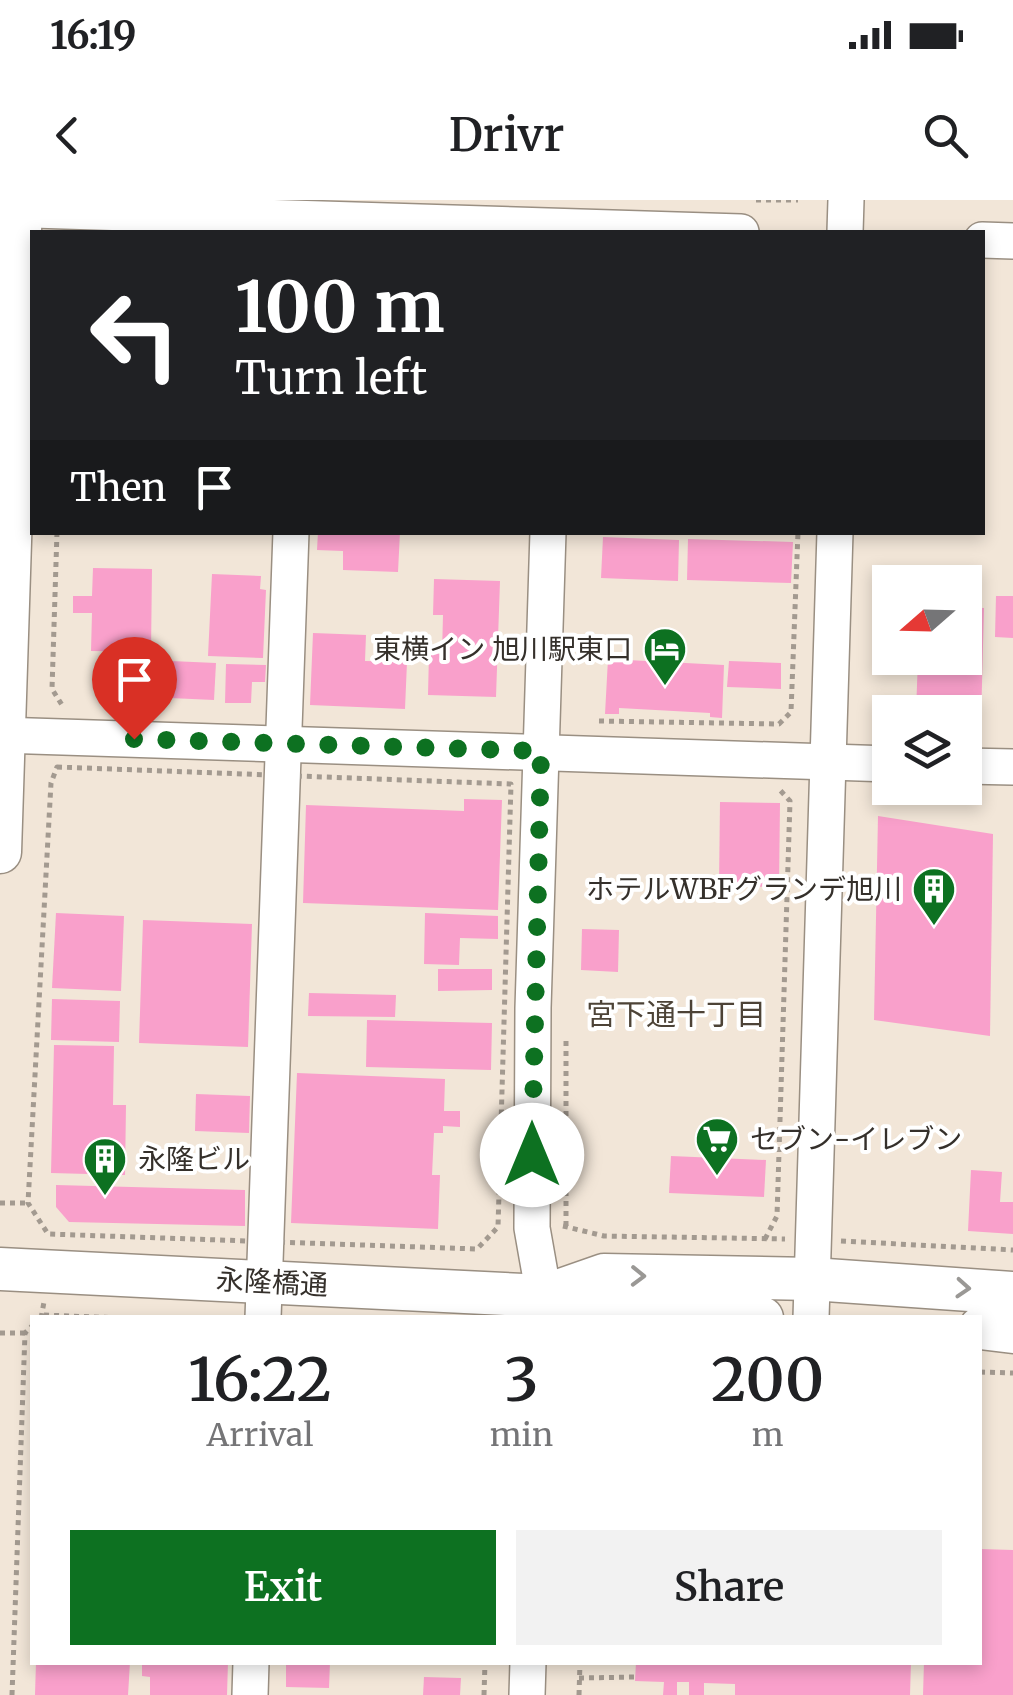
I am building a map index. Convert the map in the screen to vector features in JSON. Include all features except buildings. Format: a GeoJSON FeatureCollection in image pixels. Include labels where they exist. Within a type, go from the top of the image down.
{"type":"FeatureCollection","features":[{"type":"Feature","properties":{"kind":"main road"},"geometry":{"type":"LineString","coordinates":[[0,852],[14,206]]}},
{"type":"Feature","properties":{"kind":"main road","name":"永隆橋通"},"geometry":{"type":"LineString","coordinates":[[0,1269],[264,1300],[543,1306],[694,1315]]}},
{"type":"Feature","properties":{"kind":"main road","name":"永隆橋通"},"geometry":{"type":"LineString","coordinates":[[543,1306],[604,1275],[811,1298],[1013,1293]]}},
{"type":"Feature","properties":{"kind":"main road"},"geometry":{"type":"LineString","coordinates":[[982,1328],[1013,1332]]}},
{"type":"Feature","properties":{"kind":"street"},"geometry":{"type":"LineString","coordinates":[[845,230],[846,200]]}},
{"type":"Feature","properties":{"kind":"street"},"geometry":{"type":"LineString","coordinates":[[14,206],[302,217],[558,220],[710,230]]}},
{"type":"Feature","properties":{"kind":"street"},"geometry":{"type":"LineString","coordinates":[[985,240],[1013,241]]}},
{"type":"Feature","properties":{"kind":"street"},"geometry":{"type":"LineString","coordinates":[[264,1300],[291,535]]}},
{"type":"Feature","properties":{"kind":"street"},"geometry":{"type":"LineString","coordinates":[[543,1306],[532,1228],[548,535]]}},
{"type":"Feature","properties":{"kind":"street"},"geometry":{"type":"LineString","coordinates":[[811,1298],[835,535]]}},
{"type":"Feature","properties":{"kind":"street"},"geometry":{"type":"LineString","coordinates":[[2,735],[872,763]]}},
{"type":"Feature","properties":{"kind":"street"},"geometry":{"type":"LineString","coordinates":[[982,766],[1013,767]]}},
{"type":"Feature","properties":{"kind":"street"},"geometry":{"type":"LineString","coordinates":[[250,1695],[251,1665]]}},
{"type":"Feature","properties":{"kind":"street"},"geometry":{"type":"LineString","coordinates":[[527,1695],[528,1665]]}},
{"type":"Feature","properties":{"kind":"path"},"geometry":{"type":"LineString","coordinates":[[756,200],[798,200]]}},
{"type":"Feature","properties":{"kind":"path"},"geometry":{"type":"LineString","coordinates":[[57,535],[52,690],[60,705],[79,706]]}},
{"type":"Feature","properties":{"kind":"path"},"geometry":{"type":"LineString","coordinates":[[590,720],[779,724],[791,712],[798,535]]}},
{"type":"Feature","properties":{"kind":"path"},"geometry":{"type":"LineString","coordinates":[[765,1239],[777,1216],[790,801],[778,789]]}},
{"type":"Feature","properties":{"kind":"path"},"geometry":{"type":"LineString","coordinates":[[565,1028],[569,1065],[566,1226]]}},
{"type":"Feature","properties":{"kind":"path"},"geometry":{"type":"LineString","coordinates":[[0,1203],[28,1203]]}},
{"type":"Feature","properties":{"kind":"path"},"geometry":{"type":"LineString","coordinates":[[0,1333],[24,1333],[30,1328]]}},
{"type":"Feature","properties":{"kind":"path"},"geometry":{"type":"LineString","coordinates":[[12,1695],[24,1333]]}},
{"type":"Feature","properties":{"kind":"path"},"geometry":{"type":"LineString","coordinates":[[982,1372],[1013,1373]]}},
{"type":"Feature","properties":{"kind":"path"},"geometry":{"type":"LineString","coordinates":[[484,1695],[485,1665]]}},
{"type":"Feature","properties":{"kind":"path"},"geometry":{"type":"LineString","coordinates":[[579,1695],[580,1665]]}},
{"type":"Feature","properties":{"kind":"path"},"geometry":{"type":"LineString","coordinates":[[580,1678],[636,1678]]}},
{"type":"Feature","properties":{"kind":"place","name":"東横イン 旭川駅東口"},"geometry":{"type":"Point","coordinates":[665,687]}},
{"type":"Feature","properties":{"kind":"place","name":"ホテルWBFグランデ旭川"},"geometry":{"type":"Point","coordinates":[934,927]}},
{"type":"Feature","properties":{"kind":"place","name":"セブン-イレブン"},"geometry":{"type":"Point","coordinates":[717,1177]}},
{"type":"Feature","properties":{"kind":"place","name":"永隆ビル"},"geometry":{"type":"Point","coordinates":[105,1197]}},
{"type":"Feature","properties":{"kind":"district","name":"宮下通十丁目"},"geometry":{"type":"Point","coordinates":[676,1015]}},
{"type":"Feature","properties":{"kind":"route"},"geometry":{"type":"LineString","coordinates":[[134,739],[541,751],[532,1155]]}}]}
